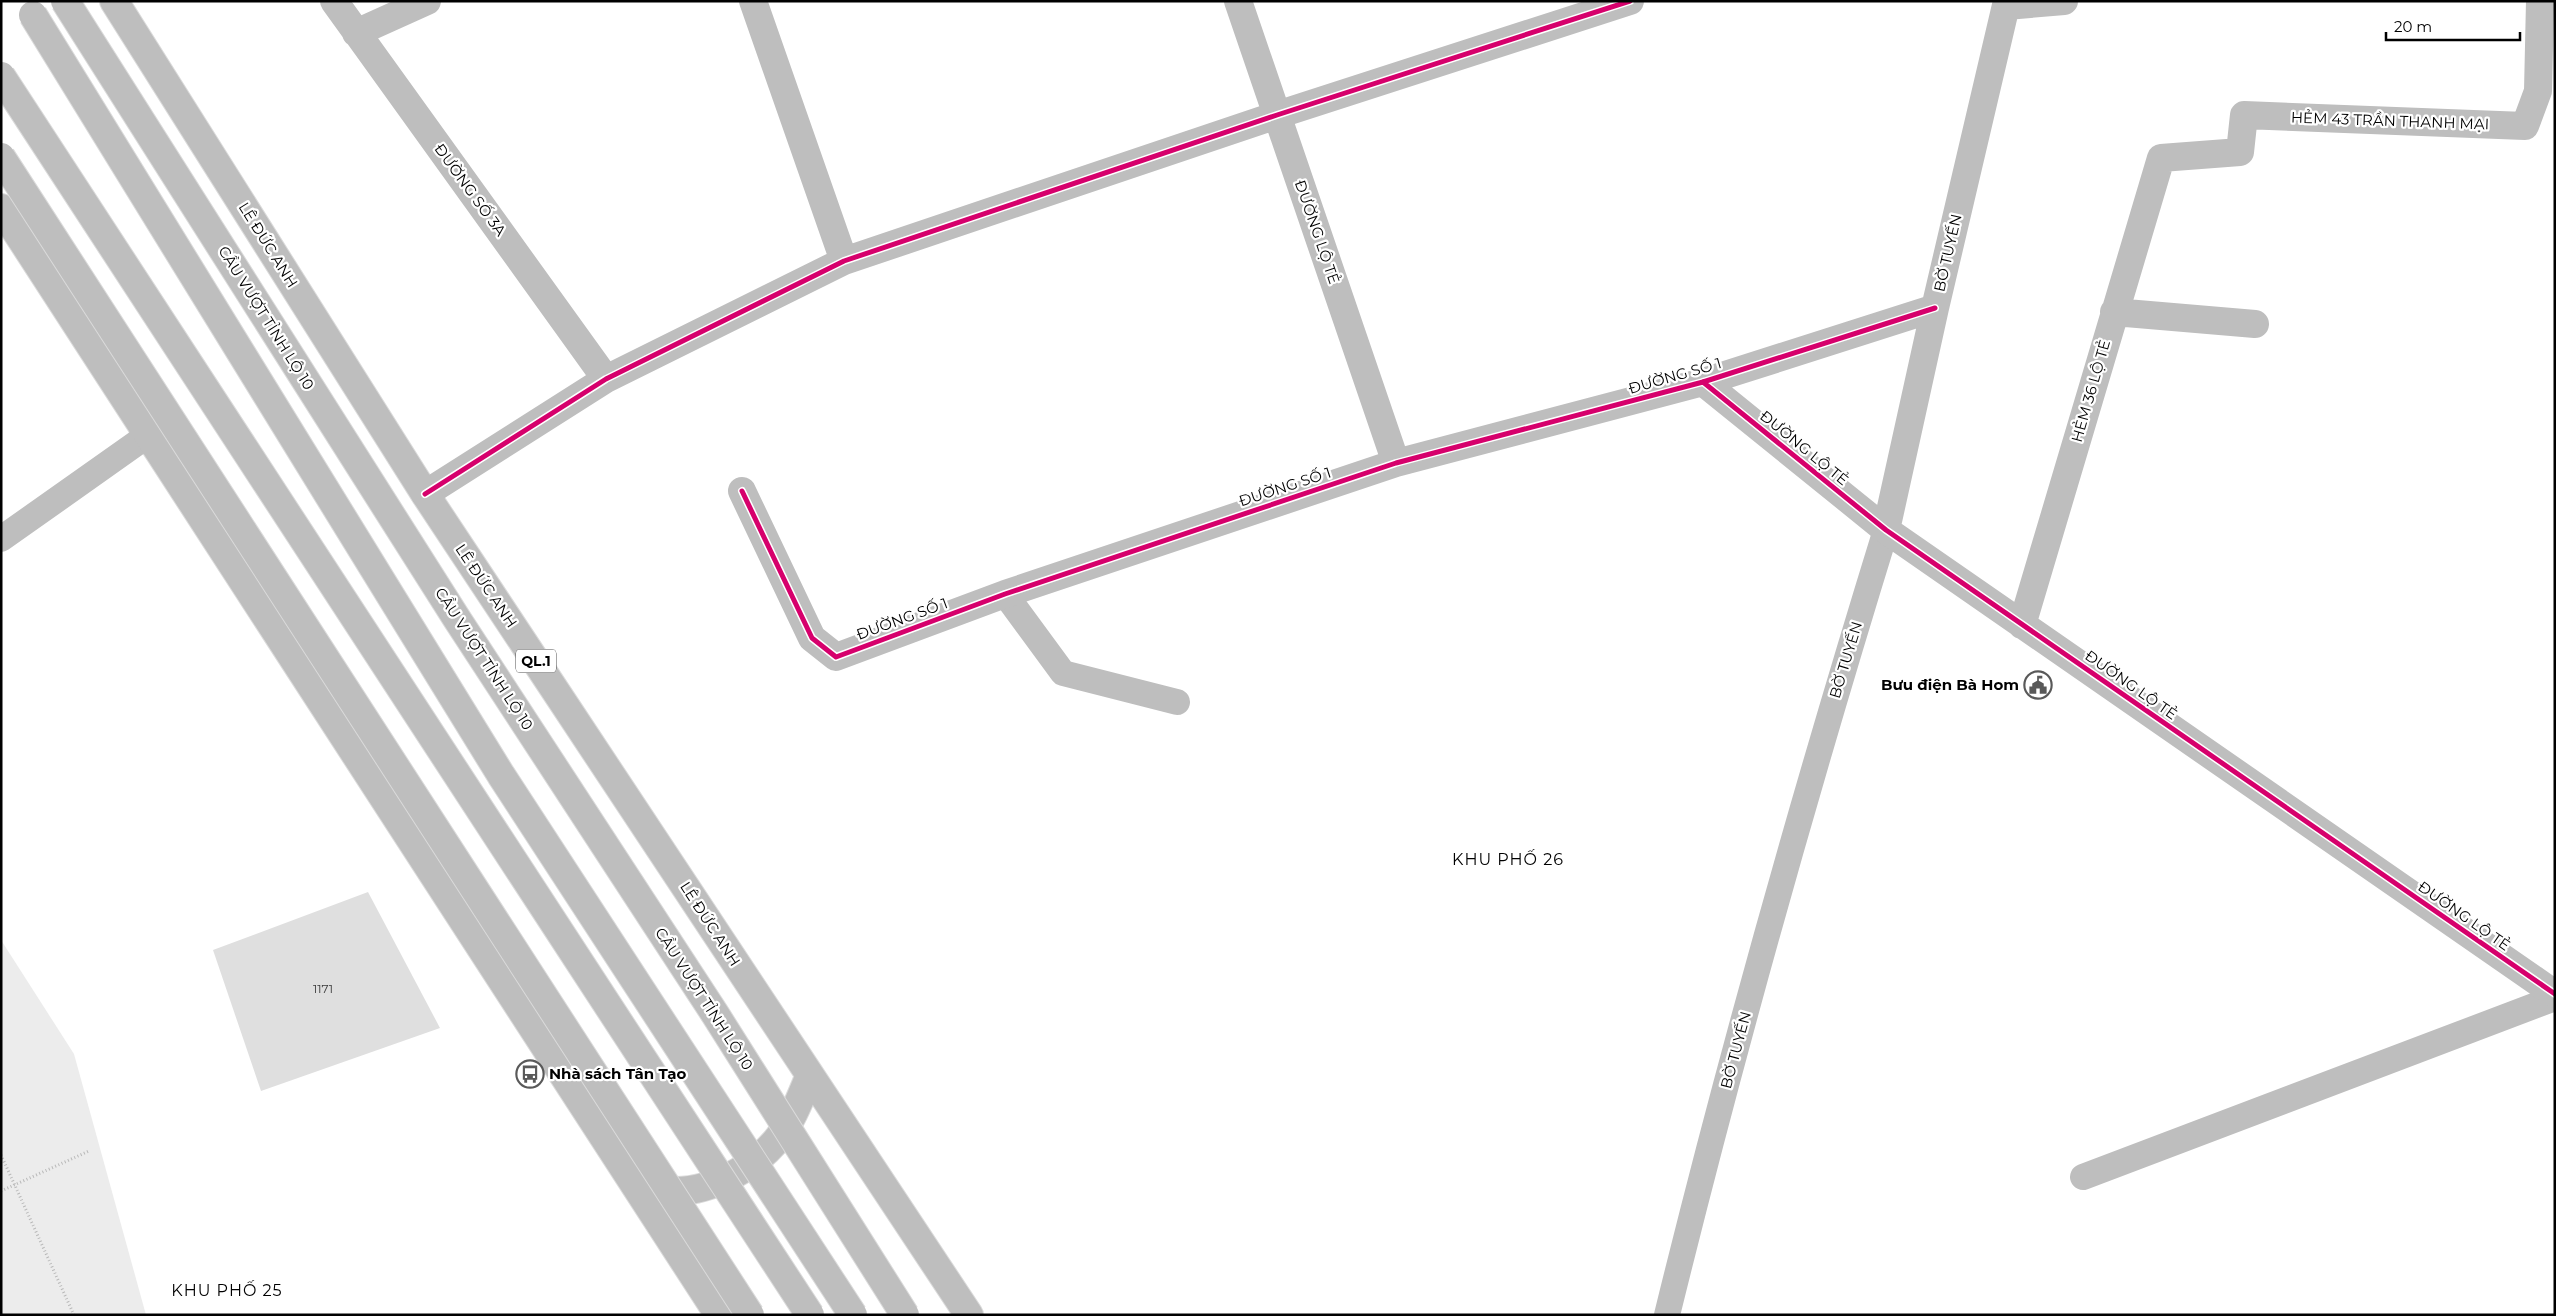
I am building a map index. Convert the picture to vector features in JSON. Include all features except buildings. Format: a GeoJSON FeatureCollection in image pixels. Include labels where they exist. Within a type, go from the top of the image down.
{"type":"FeatureCollection","features":[{"type":"Feature","properties":{"kind":"main road","name":"CẦU VƯỢT TỈNH LỘ 10"},"geometry":{"type":"LineString","coordinates":[[65,1],[452,611],[720,1022],[905,1315]]}},
{"type":"Feature","properties":{"kind":"main road","name":"LÊ ĐỨC ANH"},"geometry":{"type":"LineString","coordinates":[[114,1],[425,494],[968,1315]]}},
{"type":"Feature","properties":{"kind":"main road","name":"ĐƯỜNG SỐ 3A"},"geometry":{"type":"LineString","coordinates":[[334,1],[606,378]]}},
{"type":"Feature","properties":{"kind":"main road"},"geometry":{"type":"LineString","coordinates":[[356,32],[427,1]]}},
{"type":"Feature","properties":{"kind":"main road"},"geometry":{"type":"LineString","coordinates":[[754,1],[844,261]]}},
{"type":"Feature","properties":{"kind":"main road","name":"ĐƯỜNG LỘ TẺ"},"geometry":{"type":"LineString","coordinates":[[1238,1],[1396,463]]}},
{"type":"Feature","properties":{"kind":"main road"},"geometry":{"type":"LineString","coordinates":[[425,494],[606,378],[844,261],[1277,116],[1630,1]]}},
{"type":"Feature","properties":{"kind":"main road"},"geometry":{"type":"LineString","coordinates":[[2007,4],[2064,1]]}},
{"type":"Feature","properties":{"kind":"main road","name":"HẺM 43 TRẦN THANH MẠI"},"geometry":{"type":"LineString","coordinates":[[2161,158],[2240,152],[2244,114],[2525,126],[2538,91],[2540,1]]}},
{"type":"Feature","properties":{"kind":"main road","name":"BỜ TUYẾN"},"geometry":{"type":"LineString","coordinates":[[1886,530],[1935,308],[2007,4]]}},
{"type":"Feature","properties":{"kind":"main road"},"geometry":{"type":"LineString","coordinates":[[29,8],[501,775],[853,1315]]}},
{"type":"Feature","properties":{"kind":"main road"},"geometry":{"type":"LineString","coordinates":[[1,76],[810,1315]]}},
{"type":"Feature","properties":{"kind":"main road"},"geometry":{"type":"LineString","coordinates":[[1,157],[750,1315]]}},
{"type":"Feature","properties":{"kind":"main road","name":"HẺM 36 LỘ TẺ"},"geometry":{"type":"LineString","coordinates":[[2022,625],[2161,158]]}},
{"type":"Feature","properties":{"kind":"main road"},"geometry":{"type":"LineString","coordinates":[[1,208],[719,1315]]}},
{"type":"Feature","properties":{"kind":"main road","name":"ĐƯỜNG SỐ 1"},"geometry":{"type":"LineString","coordinates":[[742,491],[812,638],[836,657],[1005,594],[1396,463],[1704,382],[1935,308]]}},
{"type":"Feature","properties":{"kind":"main road"},"geometry":{"type":"LineString","coordinates":[[2114,312],[2255,324]]}},
{"type":"Feature","properties":{"kind":"main road","name":"ĐƯỜNG LỘ TẺ"},"geometry":{"type":"LineString","coordinates":[[1704,382],[1886,530],[2555,996]]}},
{"type":"Feature","properties":{"kind":"main road"},"geometry":{"type":"LineString","coordinates":[[635,1186],[677,1191],[708,1186],[759,1158],[779,1137],[793,1114],[810,1075]]}},
{"type":"Feature","properties":{"kind":"lane"},"geometry":{"type":"LineString","coordinates":[[1,539],[148,435]]}},
{"type":"Feature","properties":{"kind":"lane","name":"BỜ TUYẾN"},"geometry":{"type":"LineString","coordinates":[[1667,1315],[1702,1170],[1817,755],[1886,530]]}},
{"type":"Feature","properties":{"kind":"lane"},"geometry":{"type":"LineString","coordinates":[[1005,594],[1062,673],[1177,702]]}},
{"type":"Feature","properties":{"kind":"lane"},"geometry":{"type":"LineString","coordinates":[[2083,1177],[2555,996]]}},
{"type":"Feature","properties":{"kind":"path"},"geometry":{"type":"LineString","coordinates":[[1,1191],[89,1151]]}},
{"type":"Feature","properties":{"kind":"path"},"geometry":{"type":"LineString","coordinates":[[1,1155],[74,1315]]}},
{"type":"Feature","properties":{"kind":"shaded area"},"geometry":{"type":"Polygon","coordinates":[[[1,940],[74,1054],[146,1315],[1,1315],[1,940]]]}},
{"type":"Feature","properties":{"kind":"cycle path"},"geometry":{"type":"LineString","coordinates":[[425,494],[606,379],[844,261],[1277,115],[1630,1]]}},
{"type":"Feature","properties":{"kind":"cycle path"},"geometry":{"type":"LineString","coordinates":[[742,491],[812,638],[836,657],[1005,594],[1396,463],[1703,382],[1935,308]]}},
{"type":"Feature","properties":{"kind":"cycle path"},"geometry":{"type":"LineString","coordinates":[[1703,382],[1886,530],[2555,994]]}},
{"type":"Feature","properties":{"kind":"place","name":"Bưu điện Bà Hom"},"geometry":{"type":"Point","coordinates":[2038,685]}},
{"type":"Feature","properties":{"kind":"place","name":"Nhà sách Tân Tạo"},"geometry":{"type":"Point","coordinates":[530,1074]}},
{"type":"Feature","properties":{"kind":"district","name":"KHU PHỐ 26"},"geometry":{"type":"Point","coordinates":[1508,859]}},
{"type":"Feature","properties":{"kind":"district","name":"KHU PHỐ 25"},"geometry":{"type":"Point","coordinates":[227,1290]}}]}
